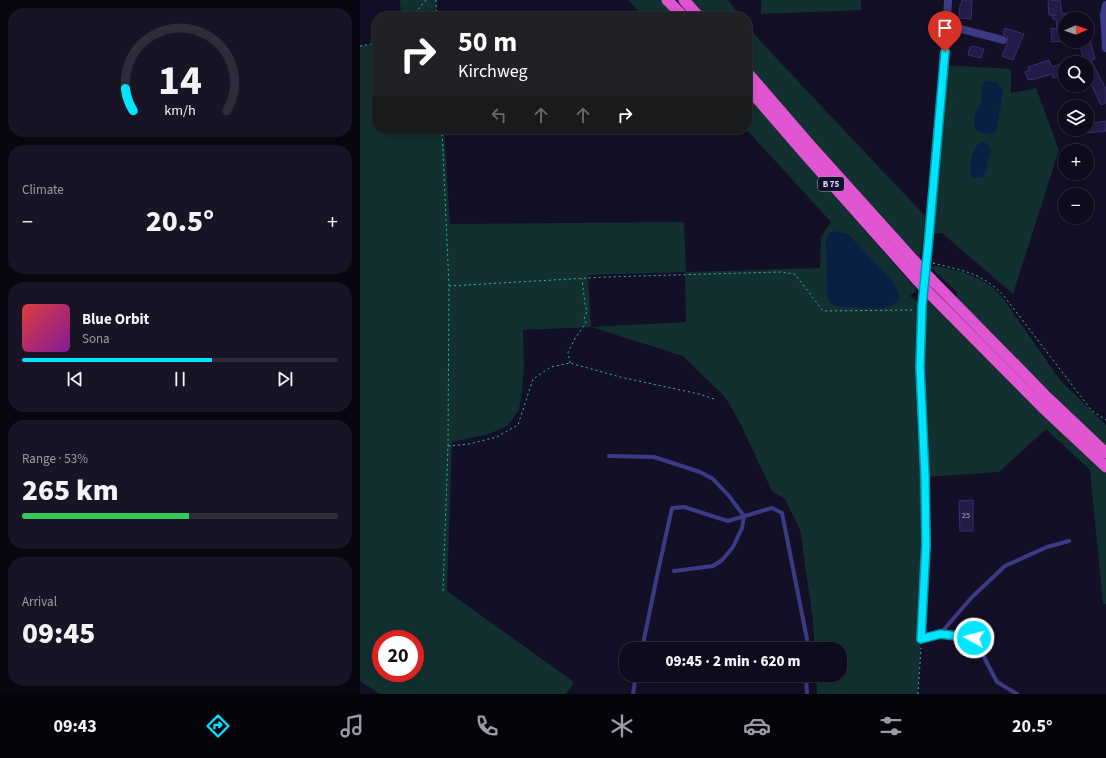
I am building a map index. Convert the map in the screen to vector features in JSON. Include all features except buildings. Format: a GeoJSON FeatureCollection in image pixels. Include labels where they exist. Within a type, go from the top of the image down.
{"type":"FeatureCollection","features":[{"type":"Feature","properties":{"kind":"highway"},"geometry":{"type":"LineString","coordinates":[[667,0],[679,12]]}},
{"type":"Feature","properties":{"kind":"highway"},"geometry":{"type":"LineString","coordinates":[[674,0],[684,12]]}},
{"type":"Feature","properties":{"kind":"highway"},"geometry":{"type":"LineString","coordinates":[[684,0],[695,12]]}},
{"type":"Feature","properties":{"kind":"highway"},"geometry":{"type":"LineString","coordinates":[[689,0],[696,12]]}},
{"type":"Feature","properties":{"kind":"highway","name":"B 75"},"geometry":{"type":"LineString","coordinates":[[752,78],[811,146],[923,264],[931,279],[1048,398],[1106,453]]}},
{"type":"Feature","properties":{"kind":"highway","name":"B 75"},"geometry":{"type":"LineString","coordinates":[[752,93],[929,293],[1037,402],[1106,467]]}},
{"type":"Feature","properties":{"kind":"street"},"geometry":{"type":"LineString","coordinates":[[921,639],[926,545],[925,477],[920,367],[923,264],[944,70],[948,0]]}},
{"type":"Feature","properties":{"kind":"street"},"geometry":{"type":"LineString","coordinates":[[1106,5],[1104,16],[1106,48]]}},
{"type":"Feature","properties":{"kind":"street"},"geometry":{"type":"LineString","coordinates":[[946,25],[1003,40]]}},
{"type":"Feature","properties":{"kind":"lane"},"geometry":{"type":"LineString","coordinates":[[609,456],[654,457],[700,472],[713,479],[729,496],[744,516],[742,528],[736,541],[722,560],[713,566],[674,571]]}},
{"type":"Feature","properties":{"kind":"lane"},"geometry":{"type":"LineString","coordinates":[[643,642],[672,508],[684,507],[728,521],[772,508],[782,513],[807,642]]}},
{"type":"Feature","properties":{"kind":"lane"},"geometry":{"type":"LineString","coordinates":[[940,634],[972,597],[1005,566],[1046,547],[1068,541]]}},
{"type":"Feature","properties":{"kind":"lane"},"geometry":{"type":"LineString","coordinates":[[921,639],[940,634],[974,638],[997,682],[1017,694]]}},
{"type":"Feature","properties":{"kind":"lane"},"geometry":{"type":"LineString","coordinates":[[633,694],[635,682]]}},
{"type":"Feature","properties":{"kind":"lane"},"geometry":{"type":"LineString","coordinates":[[806,682],[807,694]]}},
{"type":"Feature","properties":{"kind":"path"},"geometry":{"type":"LineString","coordinates":[[416,12],[426,0]]}},
{"type":"Feature","properties":{"kind":"path"},"geometry":{"type":"LineString","coordinates":[[436,0],[437,12]]}},
{"type":"Feature","properties":{"kind":"path"},"geometry":{"type":"LineString","coordinates":[[360,46],[372,43]]}},
{"type":"Feature","properties":{"kind":"path"},"geometry":{"type":"LineString","coordinates":[[442,134],[449,286],[448,446],[443,591]]}},
{"type":"Feature","properties":{"kind":"path"},"geometry":{"type":"LineString","coordinates":[[923,264],[968,272],[979,276],[994,286],[1004,296],[1092,411],[1106,420]]}},
{"type":"Feature","properties":{"kind":"path"},"geometry":{"type":"LineString","coordinates":[[449,286],[582,278],[780,272],[795,274],[823,311],[922,310]]}},
{"type":"Feature","properties":{"kind":"path"},"geometry":{"type":"LineString","coordinates":[[570,363],[568,352],[586,323],[584,319],[587,311],[584,304],[582,278]]}},
{"type":"Feature","properties":{"kind":"path"},"geometry":{"type":"LineString","coordinates":[[448,446],[468,444],[497,437],[518,425],[533,379],[551,367],[570,363],[620,377],[699,394],[714,399]]}},
{"type":"Feature","properties":{"kind":"path"},"geometry":{"type":"LineString","coordinates":[[918,694],[921,639]]}},
{"type":"Feature","properties":{"kind":"green space"},"geometry":{"type":"Polygon","coordinates":[[[400,0],[436,0],[437,12],[401,12],[400,0]]]}},
{"type":"Feature","properties":{"kind":"green space"},"geometry":{"type":"Polygon","coordinates":[[[628,0],[662,0],[674,12],[639,12],[628,0]]]}},
{"type":"Feature","properties":{"kind":"green space"},"geometry":{"type":"Polygon","coordinates":[[[691,0],[728,0],[737,12],[700,12],[691,0]]]}},
{"type":"Feature","properties":{"kind":"green space"},"geometry":{"type":"Polygon","coordinates":[[[761,0],[861,0],[861,10],[761,14],[761,0]]]}},
{"type":"Feature","properties":{"kind":"green space"},"geometry":{"type":"Polygon","coordinates":[[[752,30],[762,43],[925,216],[920,258],[848,183],[752,73],[752,30]]]}},
{"type":"Feature","properties":{"kind":"green space"},"geometry":{"type":"Polygon","coordinates":[[[372,44],[372,134],[444,134],[450,224],[684,222],[686,272],[820,268],[821,237],[831,222],[751,134],[752,134],[752,101],[917,290],[910,296],[922,305],[926,298],[1106,473],[1106,604],[1103,604],[1090,470],[1046,429],[999,472],[925,477],[921,639],[918,694],[817,694],[816,682],[847,682],[847,642],[814,642],[800,529],[785,499],[772,491],[740,423],[725,397],[683,356],[591,327],[523,330],[524,368],[519,410],[507,426],[489,434],[452,442],[447,591],[574,682],[566,694],[380,694],[360,681],[360,46],[372,44]],[[685,272],[588,275],[591,327],[686,322],[685,272]]]}},
{"type":"Feature","properties":{"kind":"green space"},"geometry":{"type":"Polygon","coordinates":[[[944,65],[1011,69],[1011,93],[1036,88],[1058,147],[1058,153],[1013,294],[942,233],[930,234],[944,65]]]}},
{"type":"Feature","properties":{"kind":"green space"},"geometry":{"type":"Polygon","coordinates":[[[936,266],[963,272],[983,281],[1002,297],[1060,380],[1106,425],[1106,447],[957,300],[957,292],[930,267],[936,266]]]}},
{"type":"Feature","properties":{"kind":"water"},"geometry":{"type":"Polygon","coordinates":[[[986,81],[996,82],[1003,90],[997,130],[992,133],[983,134],[976,129],[974,126],[974,121],[982,100],[982,84],[986,81]]]}},
{"type":"Feature","properties":{"kind":"water"},"geometry":{"type":"Polygon","coordinates":[[[982,142],[987,143],[991,148],[986,171],[983,177],[972,177],[970,172],[972,155],[978,144],[982,142]]]}},
{"type":"Feature","properties":{"kind":"water"},"geometry":{"type":"Polygon","coordinates":[[[834,231],[848,234],[892,281],[898,291],[899,298],[897,303],[885,308],[846,307],[831,304],[827,295],[826,239],[830,233],[834,231]]]}},
{"type":"Feature","properties":{"kind":"route"},"geometry":{"type":"LineString","coordinates":[[945,52],[922,306],[920,367],[925,477],[926,545],[921,639],[940,634],[974,638]]}}]}
